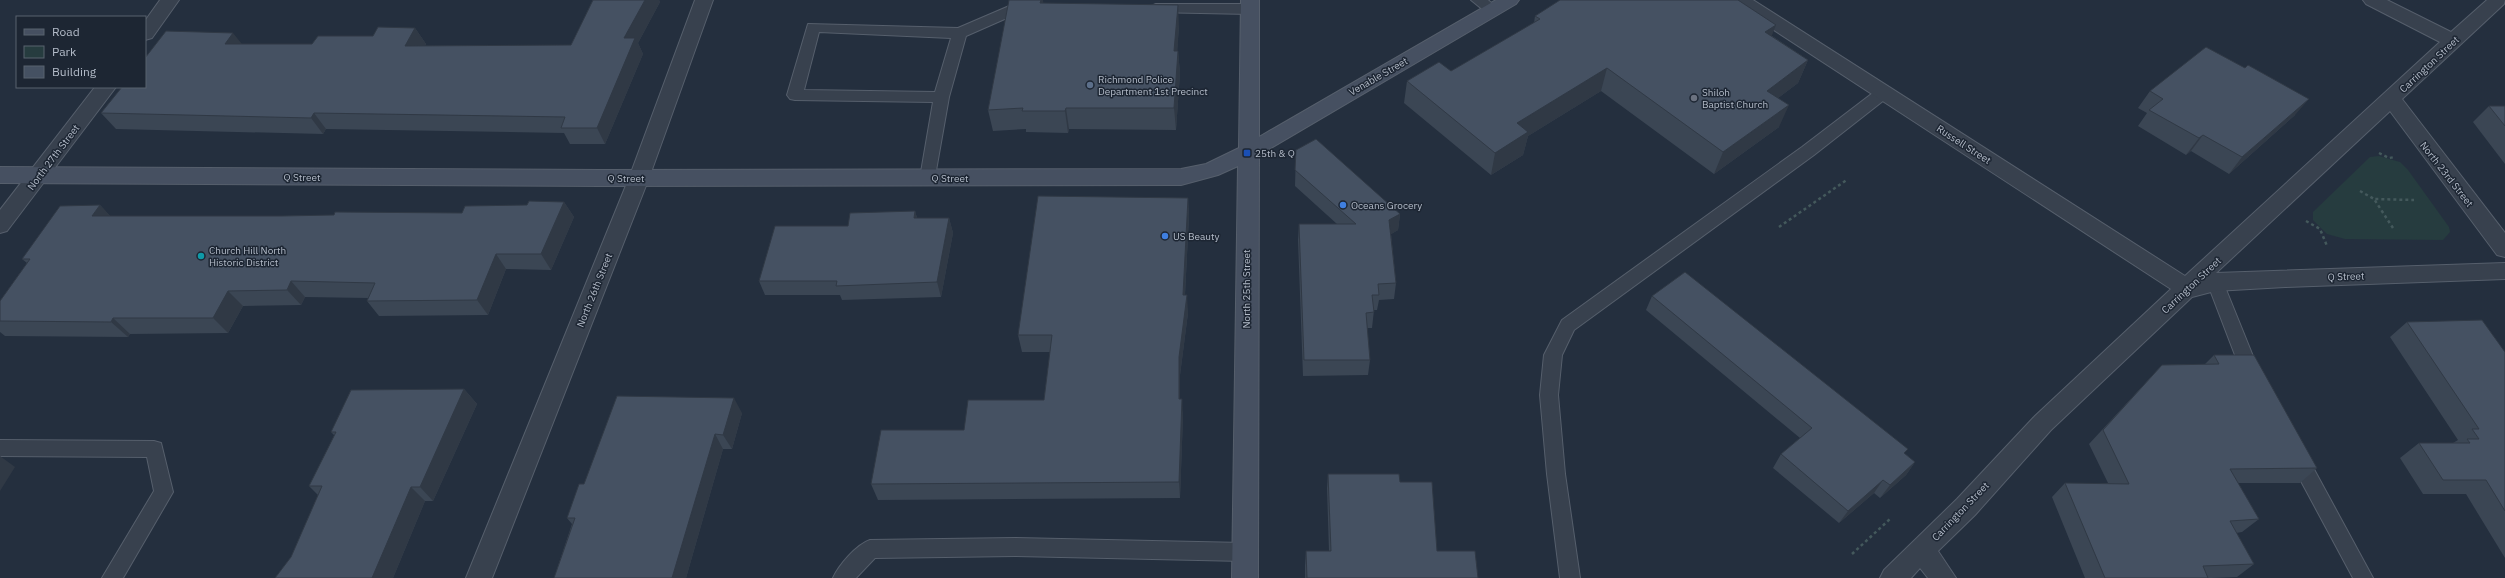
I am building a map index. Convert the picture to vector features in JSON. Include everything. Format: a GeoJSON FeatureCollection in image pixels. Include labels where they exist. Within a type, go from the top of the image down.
{"type":"FeatureCollection","features":[{"type":"Feature","properties":{"kind":"street"},"geometry":{"type":"LineString","coordinates":[[146,33],[170,0]]}},
{"type":"Feature","properties":{"kind":"street","name":"North 26th Street"},"geometry":{"type":"LineString","coordinates":[[480,578],[638,178],[704,0]]}},
{"type":"Feature","properties":{"kind":"street","name":"Venable Street"},"geometry":{"type":"LineString","coordinates":[[1247,153],[1485,5],[1510,0]]}},
{"type":"Feature","properties":{"kind":"street","name":"Russell Street"},"geometry":{"type":"LineString","coordinates":[[1740,0],[2188,288]]}},
{"type":"Feature","properties":{"kind":"street"},"geometry":{"type":"LineString","coordinates":[[2372,0],[2453,41]]}},
{"type":"Feature","properties":{"kind":"street","name":"Carrington Street"},"geometry":{"type":"LineString","coordinates":[[1893,578],[1966,507],[2043,423],[2280,200],[2498,0]]}},
{"type":"Feature","properties":{"kind":"street","name":"North 25th Street"},"geometry":{"type":"LineString","coordinates":[[1245,578],[1247,153],[1250,4]]}},
{"type":"Feature","properties":{"kind":"street","name":"North 27th Street"},"geometry":{"type":"LineString","coordinates":[[0,225],[105,88]]}},
{"type":"Feature","properties":{"kind":"street","name":"North 23rd Street"},"geometry":{"type":"LineString","coordinates":[[2391,98],[2505,249]]}},
{"type":"Feature","properties":{"kind":"street","name":"Q Street"},"geometry":{"type":"LineString","coordinates":[[0,176],[638,178],[1181,177],[1211,170],[1247,153]]}},
{"type":"Feature","properties":{"kind":"street","name":"Q Street"},"geometry":{"type":"LineString","coordinates":[[2188,288],[2215,282],[2505,271]]}},
{"type":"Feature","properties":{"kind":"street"},"geometry":{"type":"LineString","coordinates":[[1922,551],[1943,578]]}},
{"type":"Feature","properties":{"kind":"lane"},"geometry":{"type":"LineString","coordinates":[[1145,9],[1250,4]]}},
{"type":"Feature","properties":{"kind":"lane"},"geometry":{"type":"LineString","coordinates":[[941,97],[795,95],[813,27],[960,33],[1014,9],[1045,9]]}},
{"type":"Feature","properties":{"kind":"lane"},"geometry":{"type":"LineString","coordinates":[[928,178],[941,97],[960,33]]}},
{"type":"Feature","properties":{"kind":"lane"},"geometry":{"type":"LineString","coordinates":[[1570,578],[1556,474],[1549,395],[1553,355],[1568,325],[1808,151],[1883,93]]}},
{"type":"Feature","properties":{"kind":"lane"},"geometry":{"type":"LineString","coordinates":[[2215,282],[2246,365],[2262,393]]}},
{"type":"Feature","properties":{"kind":"lane"},"geometry":{"type":"LineString","coordinates":[[2289,442],[2363,578]]}},
{"type":"Feature","properties":{"kind":"lane"},"geometry":{"type":"LineString","coordinates":[[0,448],[154,450],[164,492],[112,578]]}},
{"type":"Feature","properties":{"kind":"lane"},"geometry":{"type":"LineString","coordinates":[[843,578],[870,549],[1015,547],[1244,552]]}},
{"type":"Feature","properties":{"kind":"path"},"geometry":{"type":"LineString","coordinates":[[1779,227],[1848,179]]}},
{"type":"Feature","properties":{"kind":"path"},"geometry":{"type":"LineString","coordinates":[[2360,191],[2374,199],[2393,228]]}},
{"type":"Feature","properties":{"kind":"path"},"geometry":{"type":"LineString","coordinates":[[2374,199],[2414,200]]}},
{"type":"Feature","properties":{"kind":"path"},"geometry":{"type":"LineString","coordinates":[[1852,554],[1890,519]]}},
{"type":"Feature","properties":{"kind":"green space"},"geometry":{"type":"Polygon","coordinates":[[[2379,156],[2400,162],[2408,170],[2449,227],[2450,232],[2443,240],[2345,239],[2327,234],[2313,220],[2313,212],[2370,157],[2379,156]]]}},
{"type":"Feature","properties":{"kind":"building"},"geometry":{"type":"Polygon","coordinates":[[[593,0],[645,0],[624,38],[635,38],[597,128],[561,128],[565,117],[314,113],[311,118],[101,113],[121,88],[146,88],[146,57],[166,31],[233,33],[225,44],[312,44],[318,36],[373,36],[378,27],[415,28],[405,46],[571,45],[593,0]]]}},
{"type":"Feature","properties":{"kind":"building","name":"Richmond Police Department 1st Precinct"},"geometry":{"type":"Polygon","coordinates":[[[1009,0],[1041,0],[1040,3],[1178,5],[1174,51],[1178,51],[1174,108],[1066,108],[1065,111],[1022,111],[1023,108],[988,110],[1009,0]]]}},
{"type":"Feature","properties":{"kind":"building"},"geometry":{"type":"Polygon","coordinates":[[[1560,0],[1738,0],[1776,25],[1765,32],[1808,60],[1767,91],[1789,105],[1723,152],[1607,68],[1517,123],[1528,132],[1495,153],[1407,81],[1439,62],[1451,71],[1540,19],[1535,16],[1560,0]]]}},
{"type":"Feature","properties":{"kind":"building"},"geometry":{"type":"Polygon","coordinates":[[[2206,47],[2245,68],[2248,65],[2309,99],[2242,157],[2203,135],[2199,138],[2149,110],[2163,99],[2150,91],[2206,47]]]}},
{"type":"Feature","properties":{"kind":"building"},"geometry":{"type":"Polygon","coordinates":[[[2489,106],[2505,106],[2505,126],[2489,106]]]}},
{"type":"Feature","properties":{"kind":"building"},"geometry":{"type":"Polygon","coordinates":[[[1316,139],[1400,214],[1389,220],[1396,283],[1378,284],[1379,295],[1372,295],[1374,312],[1366,313],[1370,360],[1304,360],[1299,224],[1356,224],[1295,170],[1296,150],[1316,139]]]}},
{"type":"Feature","properties":{"kind":"building"},"geometry":{"type":"Polygon","coordinates":[[[1038,196],[1188,198],[1183,295],[1187,295],[1179,357],[1179,399],[1182,399],[1179,482],[871,484],[881,430],[964,430],[968,400],[1044,400],[1052,335],[1018,335],[1038,196]]]}},
{"type":"Feature","properties":{"kind":"building"},"geometry":{"type":"Polygon","coordinates":[[[529,201],[564,202],[541,254],[496,254],[477,300],[367,301],[375,283],[291,281],[287,290],[228,291],[213,318],[113,318],[111,322],[0,321],[0,301],[30,259],[22,259],[60,206],[100,205],[92,216],[282,216],[334,215],[335,212],[462,213],[465,206],[527,205],[529,201]]]}},
{"type":"Feature","properties":{"kind":"building"},"geometry":{"type":"Polygon","coordinates":[[[915,211],[914,218],[949,218],[937,282],[836,286],[837,281],[759,281],[775,226],[848,226],[850,213],[915,211]]]}},
{"type":"Feature","properties":{"kind":"building"},"geometry":{"type":"Polygon","coordinates":[[[1685,272],[1908,449],[1904,453],[1915,462],[1890,485],[1883,480],[1848,511],[1781,454],[1812,428],[1652,296],[1685,272]]]}},
{"type":"Feature","properties":{"kind":"building"},"geometry":{"type":"Polygon","coordinates":[[[2482,320],[2505,352],[2505,511],[2486,480],[2443,480],[2419,443],[2470,443],[2467,439],[2479,439],[2472,429],[2479,429],[2407,322],[2482,320]]]}},
{"type":"Feature","properties":{"kind":"building"},"geometry":{"type":"Polygon","coordinates":[[[2214,355],[2254,355],[2317,468],[2230,469],[2259,519],[2230,521],[2254,564],[2203,566],[2208,578],[2105,578],[2065,483],[2129,484],[2103,430],[2162,365],[2219,364],[2214,355]]]}},
{"type":"Feature","properties":{"kind":"building"},"geometry":{"type":"Polygon","coordinates":[[[464,389],[420,487],[411,487],[372,578],[275,578],[291,557],[322,486],[309,486],[336,432],[331,432],[351,390],[464,389]]]}},
{"type":"Feature","properties":{"kind":"building"},"geometry":{"type":"Polygon","coordinates":[[[617,396],[734,398],[723,435],[715,434],[672,578],[554,578],[575,518],[567,518],[579,484],[584,484],[617,396]]]}},
{"type":"Feature","properties":{"kind":"building"},"geometry":{"type":"Polygon","coordinates":[[[1328,474],[1399,474],[1400,482],[1432,482],[1437,551],[1475,551],[1478,578],[1307,578],[1306,551],[1331,551],[1328,474]]]}},
{"type":"Feature","properties":{"kind":"place","name":"Richmond Police Department 1st Precinct"},"geometry":{"type":"Point","coordinates":[1090,85]}},
{"type":"Feature","properties":{"kind":"place","name":"Shiloh Baptist Church"},"geometry":{"type":"Point","coordinates":[1694,98]}},
{"type":"Feature","properties":{"kind":"place","name":"25th & Q"},"geometry":{"type":"Point","coordinates":[1247,153]}},
{"type":"Feature","properties":{"kind":"place","name":"Oceans Grocery"},"geometry":{"type":"Point","coordinates":[1343,205]}},
{"type":"Feature","properties":{"kind":"place","name":"US Beauty"},"geometry":{"type":"Point","coordinates":[1165,236]}},
{"type":"Feature","properties":{"kind":"place","name":"Church Hill North Historic District"},"geometry":{"type":"Point","coordinates":[201,256]}}]}
